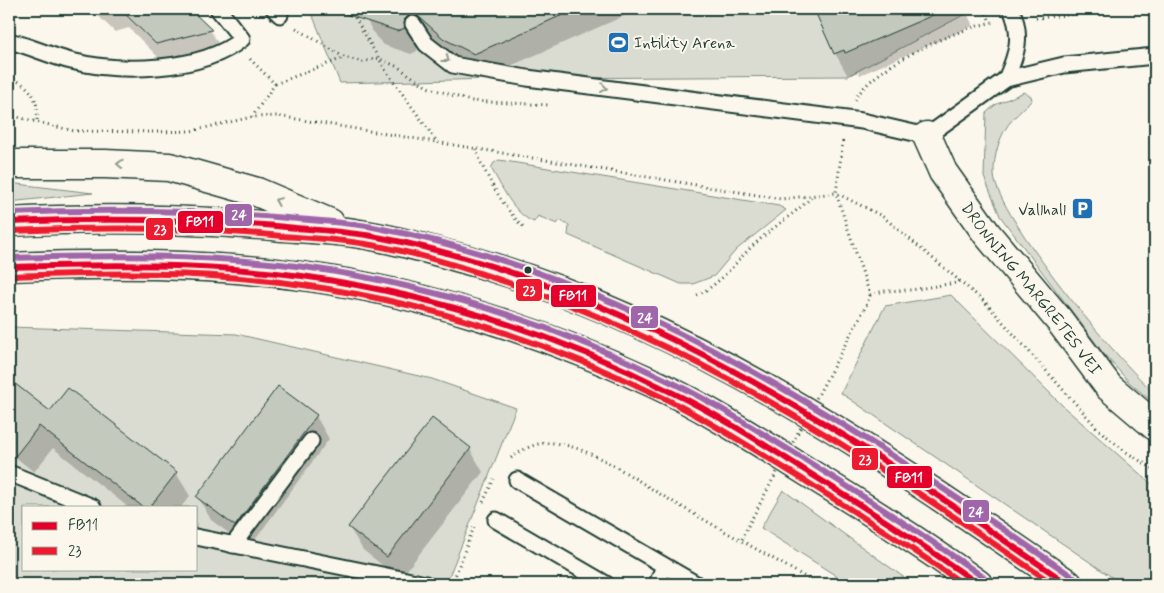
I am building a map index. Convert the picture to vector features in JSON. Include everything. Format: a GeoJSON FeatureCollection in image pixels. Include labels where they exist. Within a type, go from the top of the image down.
{"type":"FeatureCollection","features":[{"type":"Feature","properties":{"kind":"main road","name":"DRONNING MARGRETES VEI"},"geometry":{"type":"LineString","coordinates":[[927,136],[943,172],[981,226],[1059,320],[1109,387],[1155,426]]}},
{"type":"Feature","properties":{"kind":"main road"},"geometry":{"type":"LineString","coordinates":[[9,164],[105,164],[170,167],[257,192],[355,233]]}},
{"type":"Feature","properties":{"kind":"main road"},"geometry":{"type":"LineString","coordinates":[[9,222],[82,218],[205,221],[355,233],[442,253],[525,277],[604,308],[683,343],[778,394],[886,460],[1068,584]]}},
{"type":"Feature","properties":{"kind":"main road"},"geometry":{"type":"LineString","coordinates":[[9,267],[85,264],[188,266],[273,273],[303,276],[439,304],[538,337],[654,384],[760,442],[902,532],[978,584]]}},
{"type":"Feature","properties":{"kind":"lane"},"geometry":{"type":"LineString","coordinates":[[9,42],[70,61],[136,67],[187,64],[219,54],[242,39],[218,9]]}},
{"type":"Feature","properties":{"kind":"lane"},"geometry":{"type":"LineString","coordinates":[[1006,79],[1017,55],[1013,14]]}},
{"type":"Feature","properties":{"kind":"lane"},"geometry":{"type":"LineString","coordinates":[[413,24],[426,44],[453,65],[527,78],[846,120],[927,136],[1006,79],[1064,65],[1155,56]]}},
{"type":"Feature","properties":{"kind":"lane"},"geometry":{"type":"LineString","coordinates":[[232,545],[311,441]]}},
{"type":"Feature","properties":{"kind":"lane"},"geometry":{"type":"LineString","coordinates":[[9,473],[91,506]]}},
{"type":"Feature","properties":{"kind":"lane"},"geometry":{"type":"LineString","coordinates":[[517,480],[696,584]]}},
{"type":"Feature","properties":{"kind":"lane"},"geometry":{"type":"LineString","coordinates":[[496,520],[606,584]]}},
{"type":"Feature","properties":{"kind":"lane"},"geometry":{"type":"LineString","coordinates":[[198,537],[426,584]]}},
{"type":"Feature","properties":{"kind":"lane"},"geometry":{"type":"LineString","coordinates":[[657,584],[664,566]]}},
{"type":"Feature","properties":{"kind":"path"},"geometry":{"type":"LineString","coordinates":[[350,9],[386,72],[438,143]]}},
{"type":"Feature","properties":{"kind":"path"},"geometry":{"type":"LineString","coordinates":[[984,9],[990,22]]}},
{"type":"Feature","properties":{"kind":"path"},"geometry":{"type":"LineString","coordinates":[[742,539],[867,304],[870,295],[836,192],[846,120],[856,97],[871,78],[916,51],[1013,14],[1125,9]]}},
{"type":"Feature","properties":{"kind":"path"},"geometry":{"type":"LineString","coordinates":[[234,45],[275,84]]}},
{"type":"Feature","properties":{"kind":"path"},"geometry":{"type":"LineString","coordinates":[[252,117],[256,108],[275,84],[344,57]]}},
{"type":"Feature","properties":{"kind":"path"},"geometry":{"type":"LineString","coordinates":[[9,77],[18,81],[32,93],[39,106],[37,121]]}},
{"type":"Feature","properties":{"kind":"path"},"geometry":{"type":"LineString","coordinates":[[9,115],[74,131],[157,132],[191,131],[252,117],[278,116],[781,199],[836,192],[882,216],[962,280],[1010,328],[1066,396],[1099,430],[1126,452],[1155,470]]}},
{"type":"Feature","properties":{"kind":"path"},"geometry":{"type":"LineString","coordinates":[[476,149],[481,166],[511,213],[524,227]]}},
{"type":"Feature","properties":{"kind":"path"},"geometry":{"type":"LineString","coordinates":[[697,295],[718,281],[757,242],[796,212],[812,196]]}},
{"type":"Feature","properties":{"kind":"path"},"geometry":{"type":"LineString","coordinates":[[870,295],[884,291],[911,290],[955,283],[962,280]]}},
{"type":"Feature","properties":{"kind":"path"},"geometry":{"type":"LineString","coordinates":[[515,455],[521,449],[538,443],[558,443],[576,448],[634,477],[817,584]]}},
{"type":"Feature","properties":{"kind":"shaded area","name":"Intility Arena"},"geometry":{"type":"Polygon","coordinates":[[[310,9],[975,9],[848,76],[527,78],[340,83],[310,9]]]}},
{"type":"Feature","properties":{"kind":"shaded area"},"geometry":{"type":"Polygon","coordinates":[[[1024,92],[1031,96],[1032,100],[1008,124],[996,153],[994,175],[1000,195],[1015,222],[1062,288],[1116,353],[1155,393],[1155,404],[1130,383],[1104,354],[1000,216],[984,177],[986,113],[995,105],[1024,92]]]}},
{"type":"Feature","properties":{"kind":"shaded area"},"geometry":{"type":"Polygon","coordinates":[[[499,160],[779,206],[786,210],[736,250],[714,276],[693,284],[681,284],[568,235],[569,226],[560,220],[557,224],[538,216],[534,222],[527,218],[514,206],[491,168],[499,160]]]}},
{"type":"Feature","properties":{"kind":"shaded area"},"geometry":{"type":"Polygon","coordinates":[[[9,183],[17,184],[93,193],[9,202],[9,183]]]}},
{"type":"Feature","properties":{"kind":"shaded area"},"geometry":{"type":"Polygon","coordinates":[[[951,295],[1066,409],[1155,487],[1155,584],[1122,584],[841,393],[885,306],[951,295]]]}},
{"type":"Feature","properties":{"kind":"shaded area"},"geometry":{"type":"Polygon","coordinates":[[[9,327],[236,334],[432,379],[516,408],[446,584],[9,584],[9,327]]]}},
{"type":"Feature","properties":{"kind":"shaded area"},"geometry":{"type":"Polygon","coordinates":[[[783,490],[913,584],[849,584],[761,528],[783,490]]]}},
{"type":"Feature","properties":{"kind":"building"},"geometry":{"type":"Polygon","coordinates":[[[120,9],[190,9],[212,30],[156,44],[120,9]]]}},
{"type":"Feature","properties":{"kind":"building"},"geometry":{"type":"Polygon","coordinates":[[[343,9],[576,9],[474,54],[444,39],[417,15],[408,16],[404,20],[405,28],[397,31],[342,13],[343,9]]]}},
{"type":"Feature","properties":{"kind":"building"},"geometry":{"type":"Polygon","coordinates":[[[814,9],[947,9],[845,53],[844,50],[834,54],[814,9]]]}},
{"type":"Feature","properties":{"kind":"building"},"geometry":{"type":"Polygon","coordinates":[[[9,379],[50,411],[68,388],[177,472],[151,506],[142,506],[39,426],[9,464],[9,379]]]}},
{"type":"Feature","properties":{"kind":"building"},"geometry":{"type":"Polygon","coordinates":[[[278,386],[317,415],[235,526],[196,497],[278,386]]]}},
{"type":"Feature","properties":{"kind":"building"},"geometry":{"type":"Polygon","coordinates":[[[432,418],[471,448],[387,557],[348,527],[432,418]]]}},
{"type":"Feature","properties":{"kind":"transit line","name":"24"},"geometry":{"type":"LineString","coordinates":[[9,213],[113,211],[252,215],[373,227],[469,250],[562,282],[652,320],[740,365],[826,414],[910,467],[1073,577]]}},
{"type":"Feature","properties":{"kind":"transit line","name":"FB11"},"geometry":{"type":"LineString","coordinates":[[9,222],[78,220],[182,221],[251,224],[350,233],[372,236],[467,259],[560,290],[650,328],[737,373],[822,422],[905,474],[1068,584]]}},
{"type":"Feature","properties":{"kind":"transit line","name":"23"},"geometry":{"type":"LineString","coordinates":[[9,231],[111,228],[180,229],[356,242],[420,256],[509,283],[582,310],[654,341],[723,376],[858,454],[1053,584]]}},
{"type":"Feature","properties":{"kind":"transit line","name":"24"},"geometry":{"type":"LineString","coordinates":[[9,258],[156,256],[267,263],[352,275],[400,285],[494,310],[540,326],[631,363],[708,402],[874,503],[983,577]]}},
{"type":"Feature","properties":{"kind":"transit line","name":"FB11"},"geometry":{"type":"LineString","coordinates":[[9,267],[82,265],[156,266],[266,272],[350,284],[445,305],[491,319],[583,352],[627,371],[705,410],[869,511],[978,584]]}},
{"type":"Feature","properties":{"kind":"transit line","name":"23"},"geometry":{"type":"LineString","coordinates":[[9,276],[156,274],[267,280],[350,293],[397,303],[489,328],[579,360],[683,408],[733,436],[841,503],[963,584]]}},
{"type":"Feature","properties":{"kind":"place","name":"Intility Arena"},"geometry":{"type":"Point","coordinates":[618,42]}},
{"type":"Feature","properties":{"kind":"place","name":"Vallhall"},"geometry":{"type":"Point","coordinates":[1082,209]}}]}
